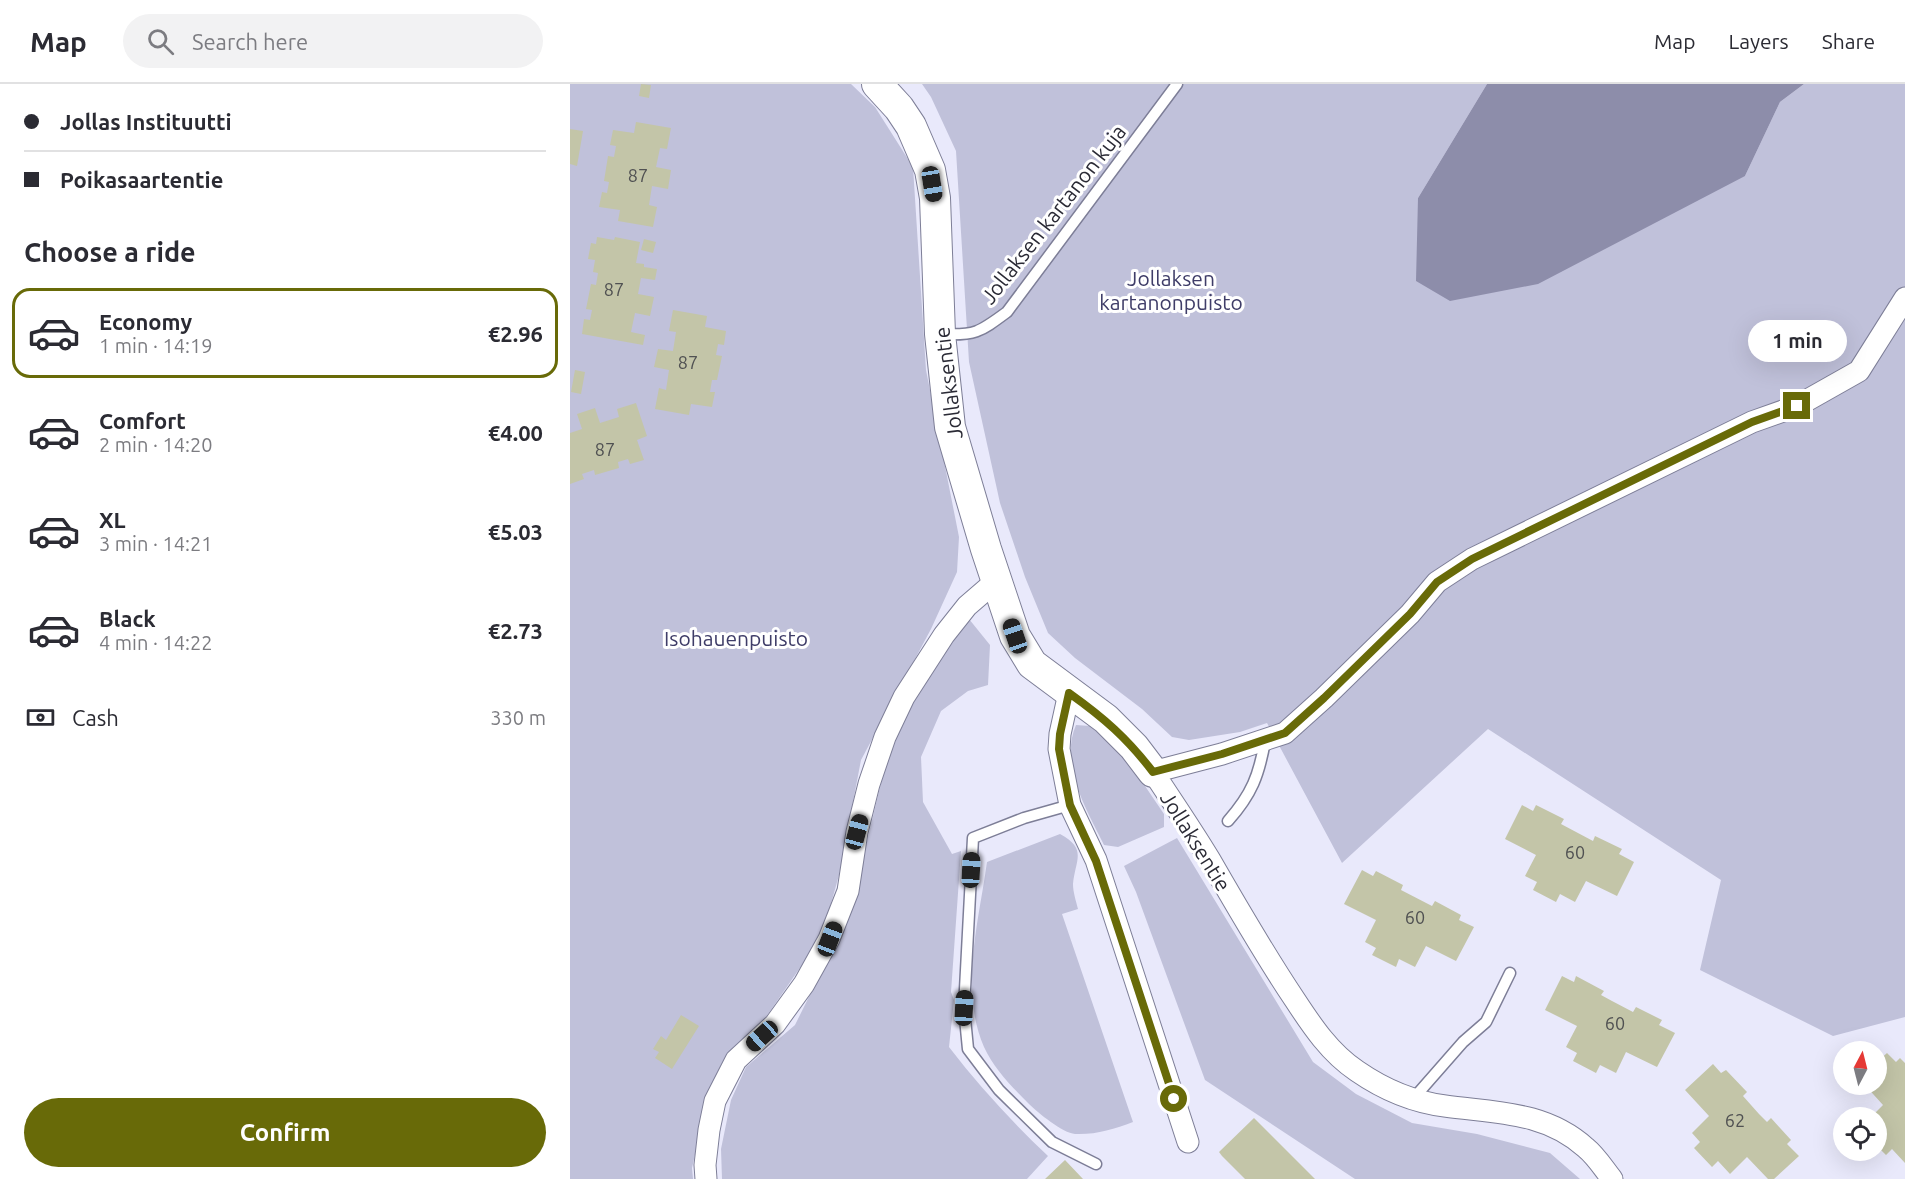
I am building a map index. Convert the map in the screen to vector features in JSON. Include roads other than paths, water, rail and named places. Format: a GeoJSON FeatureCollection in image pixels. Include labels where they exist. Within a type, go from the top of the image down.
{"type":"FeatureCollection","features":[{"type":"Feature","properties":{"kind":"street","name":"Jollaksentie"},"geometry":{"type":"LineString","coordinates":[[876,84],[911,126],[930,170],[935,198],[940,334],[950,428],[1015,636],[1032,664],[1106,719],[1134,747],[1153,772],[1208,857],[1279,976],[1323,1042],[1354,1070],[1382,1087],[1413,1099],[1443,1106],[1508,1113],[1530,1118],[1562,1132],[1586,1148],[1612,1179]]}},
{"type":"Feature","properties":{"kind":"street"},"geometry":{"type":"LineString","coordinates":[[1153,772],[1285,733],[1410,614],[1437,582],[1472,559],[1752,422],[1797,406],[1859,371],[1905,298]]}},
{"type":"Feature","properties":{"kind":"street"},"geometry":{"type":"LineString","coordinates":[[706,1179],[705,1165],[709,1130],[715,1101],[736,1060],[775,1024],[804,984],[830,939],[848,891],[857,832],[869,784],[885,737],[904,697],[944,634],[967,606],[996,581]]}},
{"type":"Feature","properties":{"kind":"street"},"geometry":{"type":"LineString","coordinates":[[1069,693],[1059,749],[1070,805],[1096,861],[1188,1142]]}},
{"type":"Feature","properties":{"kind":"lane","name":"Jollaksen kartanon kuja"},"geometry":{"type":"LineString","coordinates":[[940,334],[975,333],[1007,312],[1177,84]]}},
{"type":"Feature","properties":{"kind":"lane"},"geometry":{"type":"LineString","coordinates":[[1228,821],[1244,803],[1254,785],[1264,741]]}},
{"type":"Feature","properties":{"kind":"lane"},"geometry":{"type":"LineString","coordinates":[[1070,805],[1024,818],[973,838],[964,1008],[968,1049],[999,1090],[1052,1142],[1096,1164]]}},
{"type":"Feature","properties":{"kind":"lane"},"geometry":{"type":"LineString","coordinates":[[1413,1099],[1463,1042],[1486,1022],[1510,973]]}},
{"type":"Feature","properties":{"kind":"park label","name":"Jollaksen kartanonpuisto"},"geometry":{"type":"Point","coordinates":[1171,290]}},
{"type":"Feature","properties":{"kind":"park label","name":"Isohauenpuisto"},"geometry":{"type":"Point","coordinates":[736,638]}}]}
